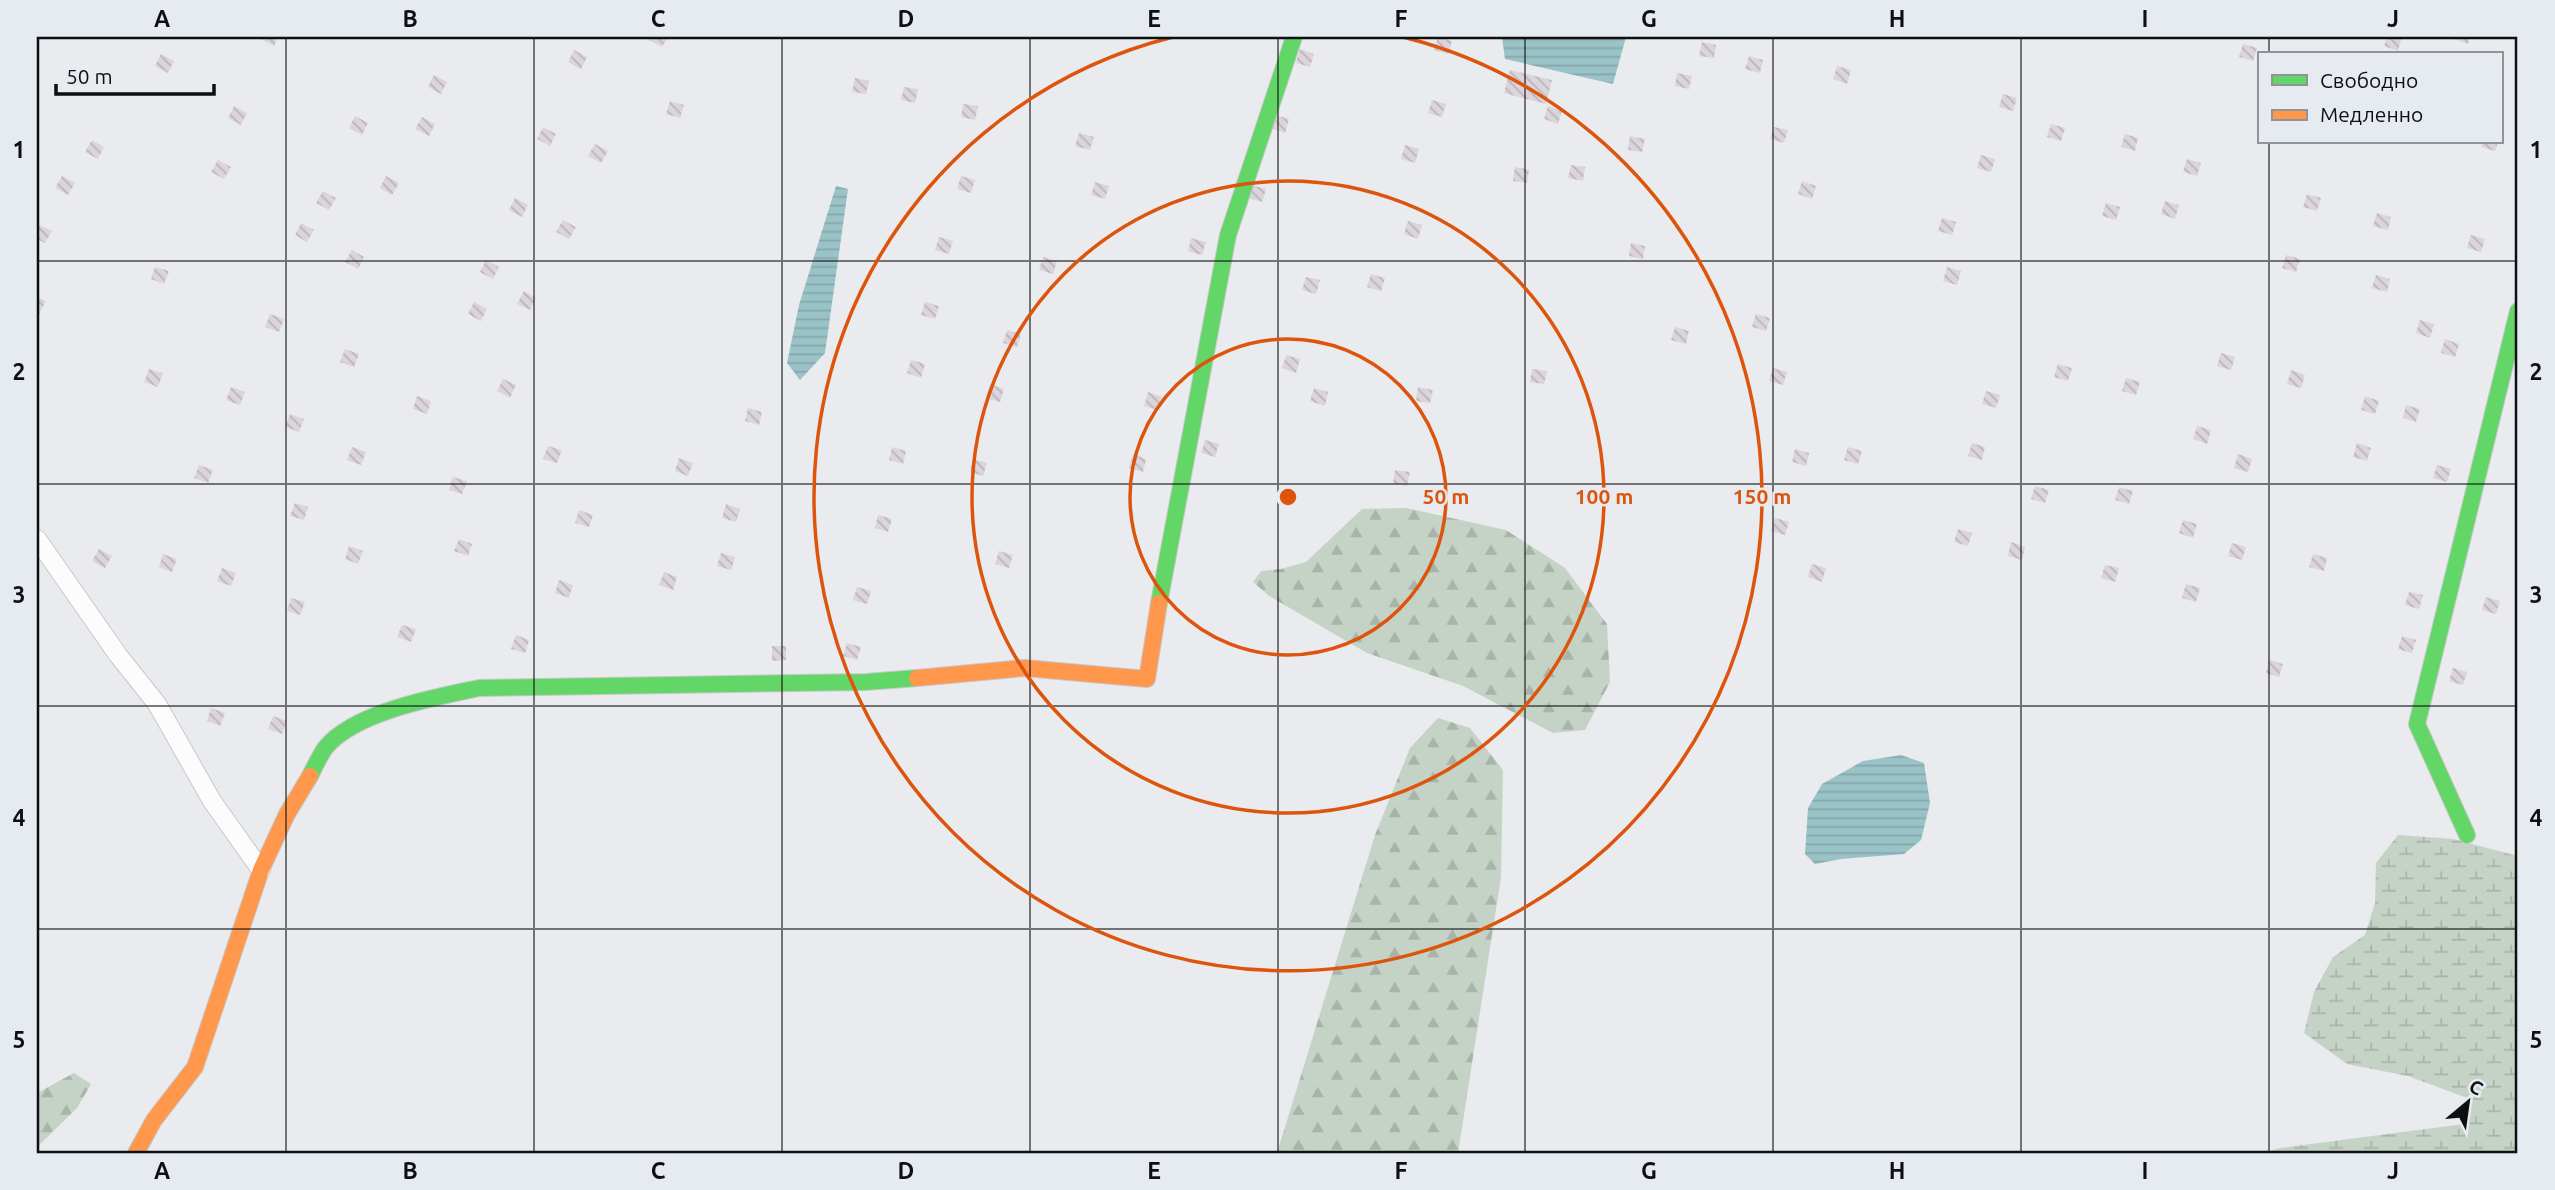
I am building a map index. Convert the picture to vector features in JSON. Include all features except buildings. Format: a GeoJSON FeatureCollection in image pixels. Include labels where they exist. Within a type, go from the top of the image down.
{"type":"FeatureCollection","features":[{"type":"Feature","properties":{"kind":"street"},"geometry":{"type":"LineString","coordinates":[[136,1153],[154,1120],[195,1067],[261,870],[286,814],[327,746],[354,724],[431,698],[479,688],[866,682],[1025,668],[1147,679],[1169,541],[1228,235],[1294,37]]}},
{"type":"Feature","properties":{"kind":"street"},"geometry":{"type":"LineString","coordinates":[[2467,835],[2417,724],[2518,311]]}},
{"type":"Feature","properties":{"kind":"street"},"geometry":{"type":"LineString","coordinates":[[37,539],[118,655],[157,704],[212,802],[261,870]]}},
{"type":"Feature","properties":{"kind":"green space"},"geometry":{"type":"Polygon","coordinates":[[[1406,508],[1506,530],[1565,568],[1607,624],[1610,682],[1585,730],[1553,733],[1463,686],[1367,653],[1269,596],[1253,582],[1261,571],[1306,562],[1362,509],[1406,508]]]}},
{"type":"Feature","properties":{"kind":"green space"},"geometry":{"type":"Polygon","coordinates":[[[1438,718],[1470,728],[1503,770],[1501,877],[1458,1153],[1277,1153],[1375,835],[1410,748],[1438,718]]]}},
{"type":"Feature","properties":{"kind":"green space"},"geometry":{"type":"Polygon","coordinates":[[[2398,835],[2453,839],[2514,855],[2518,860],[2518,1153],[2264,1153],[2280,1148],[2464,1124],[2470,1099],[2408,1076],[2347,1064],[2304,1033],[2314,992],[2333,957],[2365,935],[2375,903],[2376,863],[2398,835]]]}},
{"type":"Feature","properties":{"kind":"green space"},"geometry":{"type":"Polygon","coordinates":[[[74,1073],[91,1084],[77,1108],[37,1147],[37,1093],[74,1073]]]}},
{"type":"Feature","properties":{"kind":"water"},"geometry":{"type":"Polygon","coordinates":[[[1502,37],[1626,37],[1613,84],[1505,59],[1502,37]]]}},
{"type":"Feature","properties":{"kind":"water"},"geometry":{"type":"Polygon","coordinates":[[[836,186],[848,189],[825,353],[800,380],[787,363],[799,305],[836,186]]]}},
{"type":"Feature","properties":{"kind":"water"},"geometry":{"type":"Polygon","coordinates":[[[1901,755],[1924,763],[1930,803],[1921,840],[1904,854],[1815,864],[1805,854],[1808,808],[1822,784],[1863,761],[1901,755]]]}},
{"type":"Feature","properties":{"kind":"traffic: fast"},"geometry":{"type":"LineString","coordinates":[[1159,603],[1228,235],[1294,37]]}},
{"type":"Feature","properties":{"kind":"traffic: fast"},"geometry":{"type":"LineString","coordinates":[[2467,835],[2417,724],[2518,311]]}},
{"type":"Feature","properties":{"kind":"traffic: fast"},"geometry":{"type":"LineString","coordinates":[[310,776],[326,747],[356,724],[397,708],[479,688],[866,682],[917,678]]}},
{"type":"Feature","properties":{"kind":"traffic: slow"},"geometry":{"type":"LineString","coordinates":[[917,678],[1025,668],[1147,679],[1159,603]]}},
{"type":"Feature","properties":{"kind":"traffic: slow"},"geometry":{"type":"LineString","coordinates":[[136,1153],[154,1120],[195,1067],[261,870],[287,814],[310,776]]}}]}
